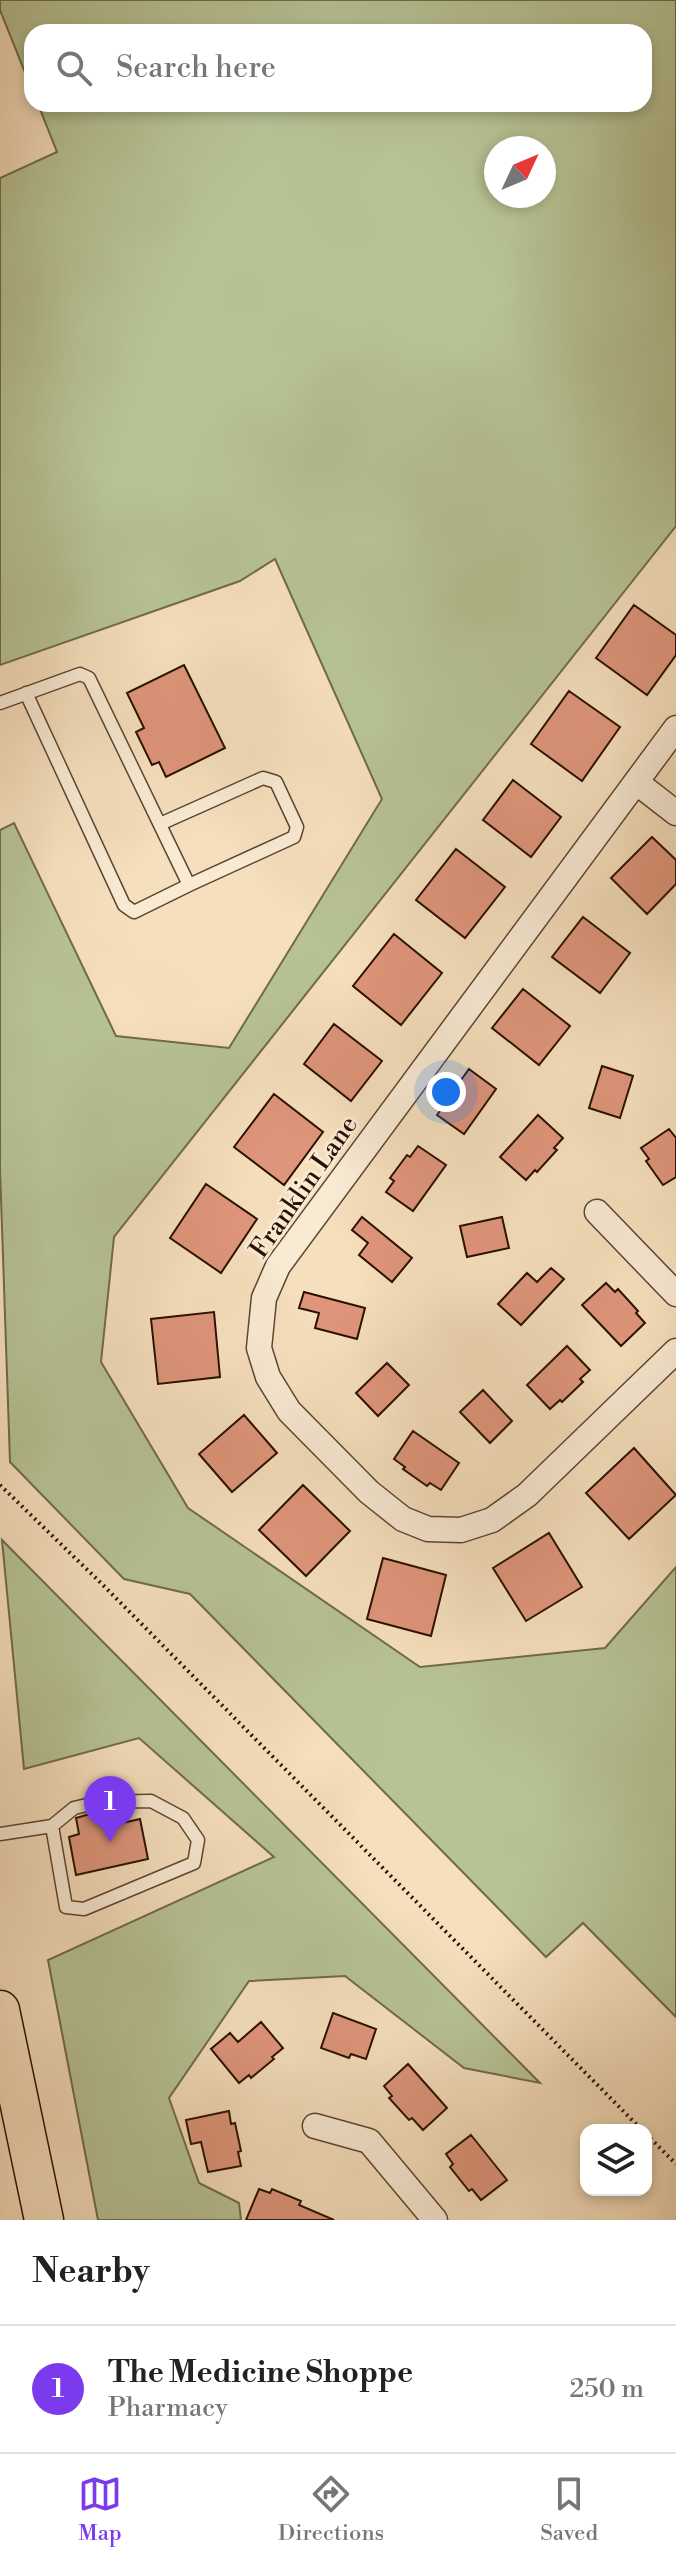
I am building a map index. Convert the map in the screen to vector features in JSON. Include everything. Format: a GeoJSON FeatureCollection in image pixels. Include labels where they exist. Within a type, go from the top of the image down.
{"type":"FeatureCollection","features":[{"type":"Feature","properties":{"kind":"main road"},"geometry":{"type":"LineString","coordinates":[[0,2010],[44,2220]]}},
{"type":"Feature","properties":{"kind":"street","name":"Franklin Lane"},"geometry":{"type":"LineString","coordinates":[[676,728],[278,1266],[264,1298],[259,1348],[268,1377],[289,1411],[369,1492],[403,1519],[428,1529],[461,1530],[492,1520],[527,1495],[676,1351]]}},
{"type":"Feature","properties":{"kind":"street"},"geometry":{"type":"LineString","coordinates":[[636,782],[676,813]]}},
{"type":"Feature","properties":{"kind":"street"},"geometry":{"type":"LineString","coordinates":[[597,1212],[676,1294]]}},
{"type":"Feature","properties":{"kind":"street"},"geometry":{"type":"LineString","coordinates":[[315,2126],[369,2141],[435,2220]]}},
{"type":"Feature","properties":{"kind":"lane"},"geometry":{"type":"LineString","coordinates":[[0,703],[80,674],[89,678],[189,885]]}},
{"type":"Feature","properties":{"kind":"lane"},"geometry":{"type":"LineString","coordinates":[[26,693],[124,905],[134,912],[294,837],[297,827],[276,782],[263,778],[160,824]]}},
{"type":"Feature","properties":{"kind":"lane"},"geometry":{"type":"LineString","coordinates":[[0,1834],[52,1826],[74,1808],[99,1802],[151,1801],[183,1818],[198,1840],[194,1863],[84,1909],[66,1907],[52,1826]]}},
{"type":"Feature","properties":{"kind":"path"},"geometry":{"type":"LineString","coordinates":[[0,1485],[104,1586],[636,2124]]}},
{"type":"Feature","properties":{"kind":"path"},"geometry":{"type":"LineString","coordinates":[[652,2140],[676,2164]]}},
{"type":"Feature","properties":{"kind":"green space"},"geometry":{"type":"Polygon","coordinates":[[[0,0],[676,0],[676,526],[114,1237],[101,1362],[188,1508],[420,1667],[605,1648],[676,1567],[676,2017],[583,1923],[546,1957],[190,1594],[124,1579],[10,1462],[0,1169],[0,830],[14,823],[116,1036],[229,1048],[382,799],[275,559],[240,581],[0,665],[0,178],[57,152],[41,112],[652,112],[652,24],[24,24],[24,70],[0,10],[0,0]]]}},
{"type":"Feature","properties":{"kind":"green space"},"geometry":{"type":"Polygon","coordinates":[[[2,1540],[540,2083],[464,2068],[345,1976],[249,1981],[169,2098],[199,2183],[239,2203],[241,2220],[98,2220],[48,1960],[274,1857],[139,1738],[24,1769],[2,1540]]]}},
{"type":"Feature","properties":{"kind":"building"},"geometry":{"type":"Polygon","coordinates":[[[634,605],[676,635],[676,655],[647,695],[596,658],[634,605]]]}},
{"type":"Feature","properties":{"kind":"building"},"geometry":{"type":"Polygon","coordinates":[[[184,665],[225,748],[166,777],[159,762],[152,765],[136,732],[144,728],[127,693],[184,665]]]}},
{"type":"Feature","properties":{"kind":"building"},"geometry":{"type":"Polygon","coordinates":[[[569,691],[620,727],[582,781],[531,744],[569,691]]]}},
{"type":"Feature","properties":{"kind":"building"},"geometry":{"type":"Polygon","coordinates":[[[513,780],[561,817],[531,857],[483,820],[513,780]]]}},
{"type":"Feature","properties":{"kind":"building"},"geometry":{"type":"Polygon","coordinates":[[[652,837],[676,860],[676,884],[647,914],[611,878],[652,837]]]}},
{"type":"Feature","properties":{"kind":"building"},"geometry":{"type":"Polygon","coordinates":[[[456,849],[505,887],[465,938],[416,900],[456,849]]]}},
{"type":"Feature","properties":{"kind":"building"},"geometry":{"type":"Polygon","coordinates":[[[583,917],[630,953],[600,993],[552,957],[583,917]]]}},
{"type":"Feature","properties":{"kind":"building"},"geometry":{"type":"Polygon","coordinates":[[[394,934],[442,973],[401,1025],[353,986],[394,934]]]}},
{"type":"Feature","properties":{"kind":"building"},"geometry":{"type":"Polygon","coordinates":[[[523,989],[570,1026],[539,1065],[492,1028],[523,989]]]}},
{"type":"Feature","properties":{"kind":"building"},"geometry":{"type":"Polygon","coordinates":[[[334,1024],[382,1061],[351,1101],[304,1064],[334,1024]]]}},
{"type":"Feature","properties":{"kind":"building"},"geometry":{"type":"Polygon","coordinates":[[[602,1066],[633,1076],[620,1118],[589,1108],[602,1066]]]}},
{"type":"Feature","properties":{"kind":"building"},"geometry":{"type":"Polygon","coordinates":[[[469,1069],[496,1089],[464,1134],[437,1115],[445,1104],[441,1101],[469,1069]]]}},
{"type":"Feature","properties":{"kind":"building"},"geometry":{"type":"Polygon","coordinates":[[[274,1094],[323,1132],[284,1185],[234,1147],[274,1094]]]}},
{"type":"Feature","properties":{"kind":"building"},"geometry":{"type":"Polygon","coordinates":[[[538,1115],[563,1138],[554,1148],[557,1150],[526,1180],[500,1157],[538,1115]]]}},
{"type":"Feature","properties":{"kind":"building"},"geometry":{"type":"Polygon","coordinates":[[[669,1129],[676,1138],[676,1177],[663,1185],[641,1148],[669,1129]]]}},
{"type":"Feature","properties":{"kind":"building"},"geometry":{"type":"Polygon","coordinates":[[[418,1146],[446,1165],[413,1211],[386,1192],[394,1181],[390,1178],[418,1146]]]}},
{"type":"Feature","properties":{"kind":"building"},"geometry":{"type":"Polygon","coordinates":[[[206,1184],[257,1219],[221,1273],[170,1238],[206,1184]]]}},
{"type":"Feature","properties":{"kind":"building"},"geometry":{"type":"Polygon","coordinates":[[[362,1217],[412,1258],[392,1282],[359,1255],[368,1243],[352,1230],[362,1217]]]}},
{"type":"Feature","properties":{"kind":"building"},"geometry":{"type":"Polygon","coordinates":[[[502,1217],[509,1248],[467,1257],[460,1226],[502,1217]]]}},
{"type":"Feature","properties":{"kind":"building"},"geometry":{"type":"Polygon","coordinates":[[[551,1268],[564,1279],[521,1325],[498,1304],[527,1273],[537,1282],[551,1268]]]}},
{"type":"Feature","properties":{"kind":"building"},"geometry":{"type":"Polygon","coordinates":[[[606,1283],[615,1292],[618,1289],[645,1323],[621,1346],[582,1305],[606,1283]]]}},
{"type":"Feature","properties":{"kind":"building"},"geometry":{"type":"Polygon","coordinates":[[[304,1292],[365,1308],[357,1339],[315,1328],[319,1313],[299,1308],[304,1292]]]}},
{"type":"Feature","properties":{"kind":"building"},"geometry":{"type":"Polygon","coordinates":[[[214,1312],[220,1377],[158,1384],[151,1319],[214,1312]]]}},
{"type":"Feature","properties":{"kind":"building"},"geometry":{"type":"Polygon","coordinates":[[[567,1346],[590,1370],[580,1379],[583,1382],[550,1409],[527,1385],[567,1346]]]}},
{"type":"Feature","properties":{"kind":"building"},"geometry":{"type":"Polygon","coordinates":[[[387,1363],[409,1385],[378,1416],[356,1393],[387,1363]]]}},
{"type":"Feature","properties":{"kind":"building"},"geometry":{"type":"Polygon","coordinates":[[[483,1390],[512,1421],[490,1443],[460,1412],[483,1390]]]}},
{"type":"Feature","properties":{"kind":"building"},"geometry":{"type":"Polygon","coordinates":[[[244,1415],[277,1453],[232,1492],[199,1454],[244,1415]]]}},
{"type":"Feature","properties":{"kind":"building"},"geometry":{"type":"Polygon","coordinates":[[[413,1431],[459,1463],[441,1490],[430,1483],[427,1486],[394,1459],[413,1431]]]}},
{"type":"Feature","properties":{"kind":"building"},"geometry":{"type":"Polygon","coordinates":[[[634,1448],[676,1495],[629,1539],[586,1493],[634,1448]]]}},
{"type":"Feature","properties":{"kind":"building"},"geometry":{"type":"Polygon","coordinates":[[[303,1485],[350,1531],[306,1576],[259,1530],[303,1485]]]}},
{"type":"Feature","properties":{"kind":"building"},"geometry":{"type":"Polygon","coordinates":[[[549,1533],[582,1587],[526,1621],[493,1568],[549,1533]]]}},
{"type":"Feature","properties":{"kind":"building"},"geometry":{"type":"Polygon","coordinates":[[[383,1558],[446,1575],[431,1636],[367,1619],[383,1558]]]}},
{"type":"Feature","properties":{"kind":"building"},"geometry":{"type":"Polygon","coordinates":[[[100,1811],[104,1827],[140,1819],[148,1859],[76,1875],[69,1837],[79,1834],[76,1818],[100,1811]]]}},
{"type":"Feature","properties":{"kind":"building"},"geometry":{"type":"Polygon","coordinates":[[[333,2013],[376,2029],[366,2059],[351,2054],[349,2058],[321,2048],[333,2013]]]}},
{"type":"Feature","properties":{"kind":"building"},"geometry":{"type":"Polygon","coordinates":[[[261,2022],[283,2048],[251,2078],[249,2075],[239,2083],[211,2049],[230,2033],[238,2042],[261,2022]]]}},
{"type":"Feature","properties":{"kind":"building"},"geometry":{"type":"Polygon","coordinates":[[[408,2064],[447,2108],[423,2130],[389,2098],[392,2096],[384,2086],[408,2064]]]}},
{"type":"Feature","properties":{"kind":"building"},"geometry":{"type":"Polygon","coordinates":[[[229,2111],[231,2124],[235,2123],[241,2166],[208,2172],[201,2142],[191,2144],[186,2120],[229,2111]]]}},
{"type":"Feature","properties":{"kind":"building"},"geometry":{"type":"Polygon","coordinates":[[[471,2135],[507,2180],[481,2200],[472,2189],[469,2191],[450,2167],[453,2164],[446,2154],[471,2135]]]}},
{"type":"Feature","properties":{"kind":"building"},"geometry":{"type":"Polygon","coordinates":[[[259,2189],[270,2193],[272,2189],[334,2220],[246,2220],[259,2189]]]}},
{"type":"Feature","properties":{"kind":"place","name":"The Medicine Shoppe"},"geometry":{"type":"Point","coordinates":[110,1842]}}]}
